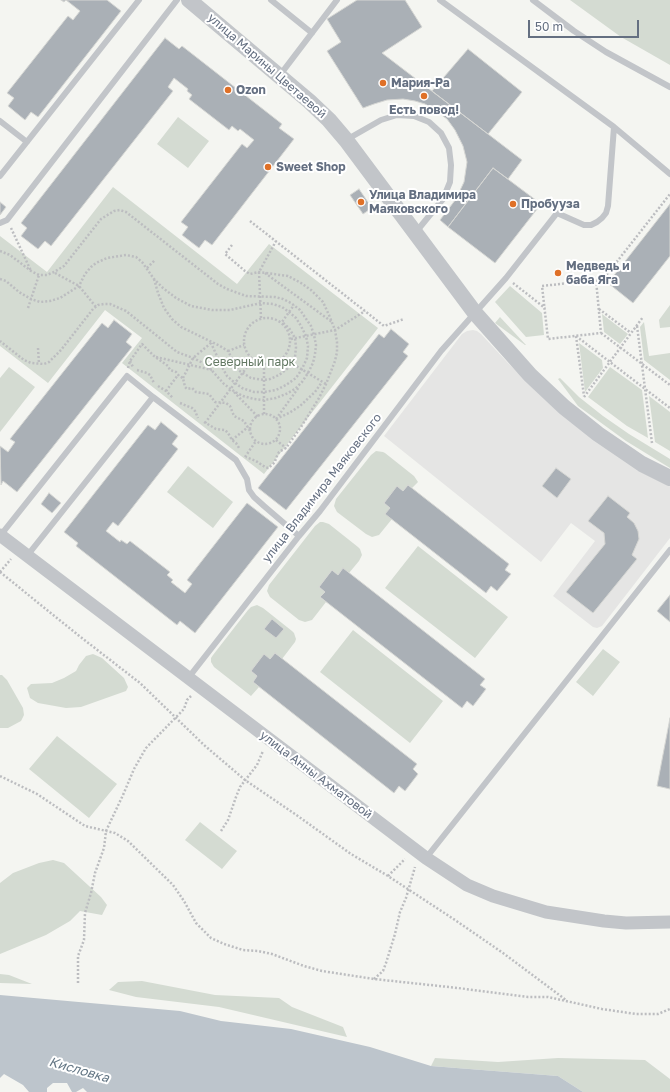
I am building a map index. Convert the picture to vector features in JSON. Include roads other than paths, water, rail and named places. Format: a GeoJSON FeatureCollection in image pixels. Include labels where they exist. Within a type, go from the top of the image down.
{"type":"FeatureCollection","features":[{"type":"Feature","properties":{"kind":"street","name":"улица Марины Цветаевой"},"geometry":{"type":"LineString","coordinates":[[189,0],[319,110],[346,140],[475,313],[530,375],[564,407],[598,434],[636,460],[670,478]]}},
{"type":"Feature","properties":{"kind":"street","name":"улица Анны Ахматовой"},"geometry":{"type":"LineString","coordinates":[[0,535],[420,854],[466,885],[493,896],[546,912],[604,922],[670,922]]}},
{"type":"Feature","properties":{"kind":"lane"},"geometry":{"type":"LineString","coordinates":[[0,176],[139,0]]}},
{"type":"Feature","properties":{"kind":"lane"},"geometry":{"type":"LineString","coordinates":[[0,223],[7,220],[177,0]]}},
{"type":"Feature","properties":{"kind":"lane"},"geometry":{"type":"LineString","coordinates":[[271,0],[312,33]]}},
{"type":"Feature","properties":{"kind":"lane"},"geometry":{"type":"LineString","coordinates":[[279,76],[337,0]]}},
{"type":"Feature","properties":{"kind":"lane"},"geometry":{"type":"LineString","coordinates":[[440,0],[614,127],[670,174]]}},
{"type":"Feature","properties":{"kind":"lane"},"geometry":{"type":"LineString","coordinates":[[533,0],[574,31],[606,52],[670,87]]}},
{"type":"Feature","properties":{"kind":"lane"},"geometry":{"type":"LineString","coordinates":[[346,140],[381,120],[397,115],[414,116],[429,122],[441,133],[449,148],[451,165],[450,182],[443,199],[415,233]]}},
{"type":"Feature","properties":{"kind":"lane"},"geometry":{"type":"LineString","coordinates":[[0,121],[27,142]]}},
{"type":"Feature","properties":{"kind":"lane","name":"улица Владимира Маяковского"},"geometry":{"type":"LineString","coordinates":[[188,678],[320,511],[441,351],[506,278],[557,213],[584,225],[591,225],[602,218],[606,213],[608,206],[614,127]]}},
{"type":"Feature","properties":{"kind":"lane"},"geometry":{"type":"LineString","coordinates":[[0,535],[127,376],[236,460],[247,479],[249,490],[254,497],[299,536]]}},
{"type":"Feature","properties":{"kind":"lane"},"geometry":{"type":"LineString","coordinates":[[23,553],[156,399]]}},
{"type":"Feature","properties":{"kind":"lane"},"geometry":{"type":"LineString","coordinates":[[420,854],[670,550]]}},
{"type":"Feature","properties":{"kind":"water","name":"Кисловка"},"geometry":{"type":"Polygon","coordinates":[[[0,995],[180,1011],[221,1021],[291,1029],[370,1047],[431,1066],[558,1076],[583,1092],[87,1092],[83,1088],[76,1092],[72,1092],[67,1083],[53,1083],[47,1088],[47,1092],[29,1092],[23,1085],[4,1074],[0,1078],[0,995]]]}},
{"type":"Feature","properties":{"kind":"place","name":"Мария-Ра"},"geometry":{"type":"Point","coordinates":[383,83]}},
{"type":"Feature","properties":{"kind":"place","name":"Ozon"},"geometry":{"type":"Point","coordinates":[228,90]}},
{"type":"Feature","properties":{"kind":"place","name":"Есть повод!"},"geometry":{"type":"Point","coordinates":[424,96]}},
{"type":"Feature","properties":{"kind":"place","name":"Sweet Shop"},"geometry":{"type":"Point","coordinates":[268,167]}},
{"type":"Feature","properties":{"kind":"place","name":"Улица Владимира Маяковского"},"geometry":{"type":"Point","coordinates":[361,202]}},
{"type":"Feature","properties":{"kind":"place","name":"Пробууза"},"geometry":{"type":"Point","coordinates":[513,204]}},
{"type":"Feature","properties":{"kind":"place","name":"Медведь и баба Яга"},"geometry":{"type":"Point","coordinates":[558,273]}},
{"type":"Feature","properties":{"kind":"park label","name":"Северный парк"},"geometry":{"type":"Point","coordinates":[250,362]}}]}
